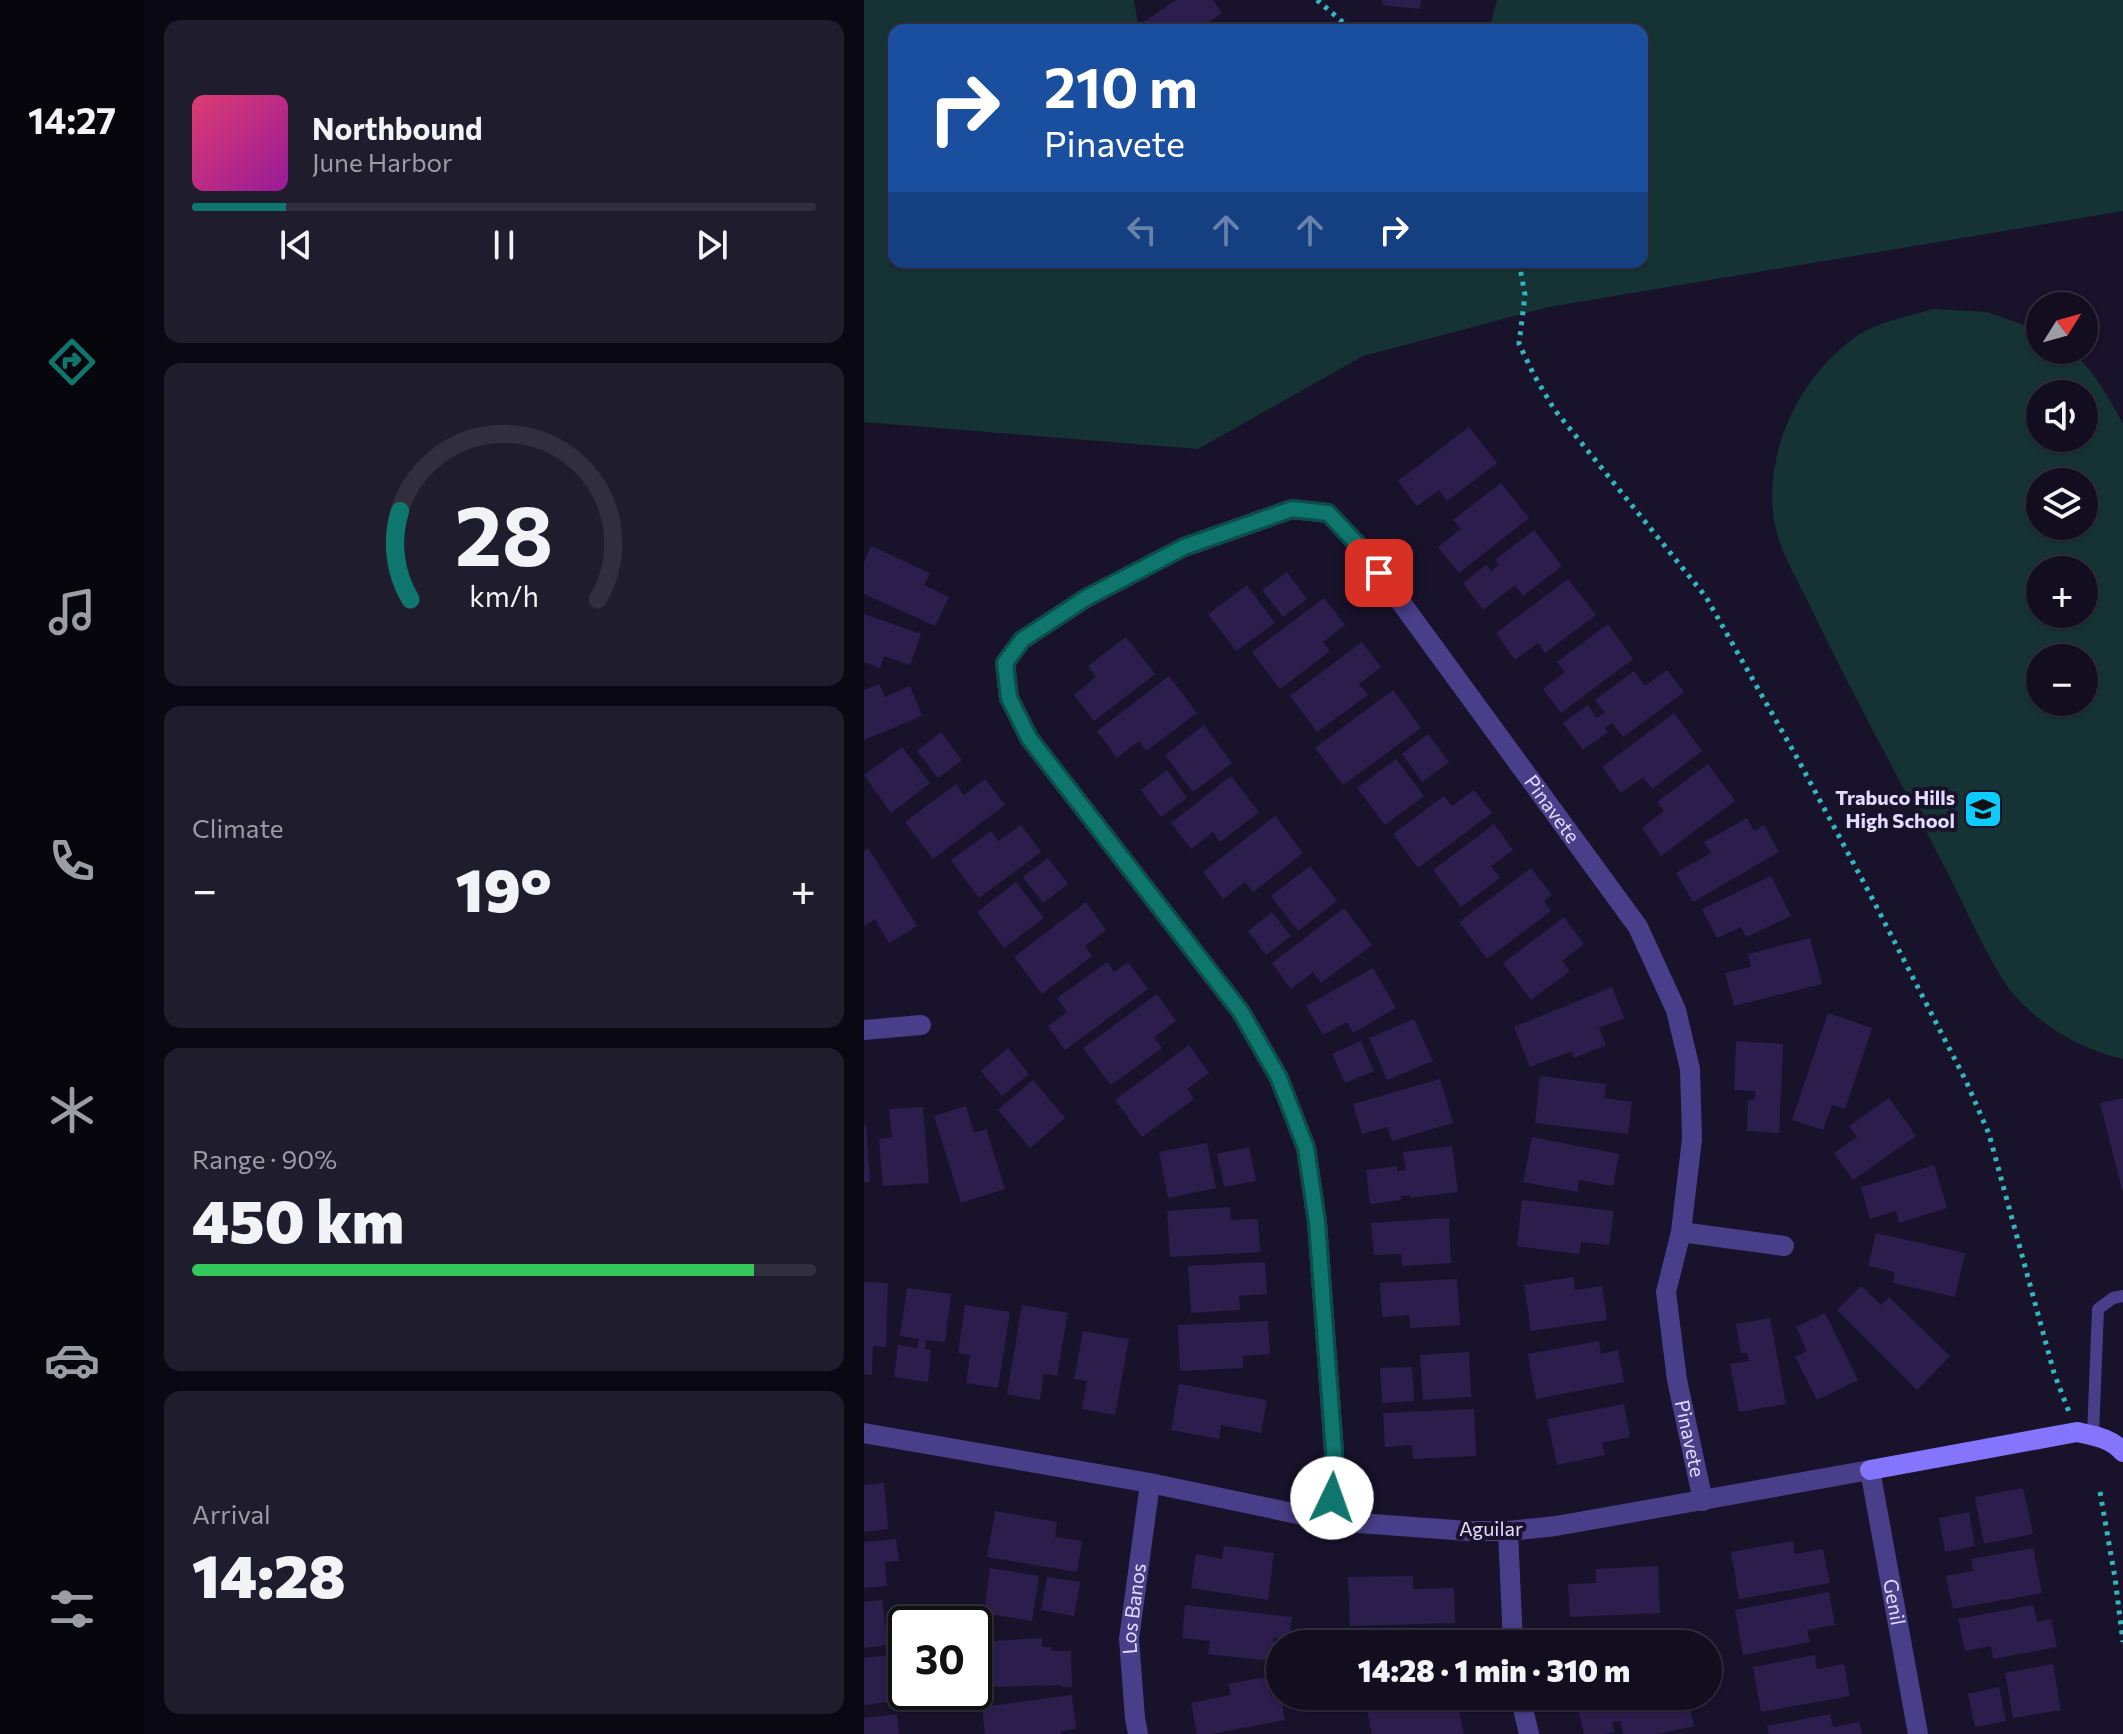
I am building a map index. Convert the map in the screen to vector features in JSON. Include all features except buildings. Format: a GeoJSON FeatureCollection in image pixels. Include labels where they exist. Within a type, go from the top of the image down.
{"type":"FeatureCollection","features":[{"type":"Feature","properties":{"kind":"street","name":"Pinavete"},"geometry":{"type":"LineString","coordinates":[[1331,1521],[1334,1452],[1317,1222],[1306,1148],[1279,1078],[1241,1012],[1029,738],[1009,698],[1005,663],[1022,640],[1086,598],[1184,547],[1292,509],[1328,513],[1362,549],[1638,927],[1676,1010],[1690,1069],[1692,1139],[1681,1232],[1666,1292],[1677,1380],[1703,1501]]}},
{"type":"Feature","properties":{"kind":"street"},"geometry":{"type":"LineString","coordinates":[[864,1030],[921,1025]]}},
{"type":"Feature","properties":{"kind":"street"},"geometry":{"type":"LineString","coordinates":[[1681,1232],[1784,1246]]}},
{"type":"Feature","properties":{"kind":"street","name":"Aguilar"},"geometry":{"type":"LineString","coordinates":[[864,1433],[1150,1483],[1331,1521],[1508,1531],[1602,1519],[2085,1433]]}},
{"type":"Feature","properties":{"kind":"street"},"geometry":{"type":"LineString","coordinates":[[2085,1433],[2119,1448]]}},
{"type":"Feature","properties":{"kind":"street","name":"Genil"},"geometry":{"type":"LineString","coordinates":[[1870,1470],[1918,1734]]}},
{"type":"Feature","properties":{"kind":"street","name":"Los Banos"},"geometry":{"type":"LineString","coordinates":[[1138,1734],[1129,1639],[1150,1483]]}},
{"type":"Feature","properties":{"kind":"street"},"geometry":{"type":"LineString","coordinates":[[1508,1531],[1512,1630]]}},
{"type":"Feature","properties":{"kind":"street"},"geometry":{"type":"LineString","coordinates":[[1523,1710],[1529,1734]]}},
{"type":"Feature","properties":{"kind":"lane"},"geometry":{"type":"LineString","coordinates":[[2085,1433],[2098,1309],[2113,1298],[2123,1296]]}},
{"type":"Feature","properties":{"kind":"path"},"geometry":{"type":"LineString","coordinates":[[1317,0],[1345,24]]}},
{"type":"Feature","properties":{"kind":"path"},"geometry":{"type":"LineString","coordinates":[[1520,268],[1525,295],[1519,344],[1534,375],[1554,409],[1706,597],[1864,883],[1966,1081],[1989,1134],[2054,1373],[2085,1433]]}},
{"type":"Feature","properties":{"kind":"path"},"geometry":{"type":"LineString","coordinates":[[2100,1492],[2123,1642]]}},
{"type":"Feature","properties":{"kind":"green space"},"geometry":{"type":"Polygon","coordinates":[[[864,0],[1134,0],[1138,24],[888,24],[888,268],[1648,268],[1648,24],[1491,24],[1497,0],[2123,0],[2123,211],[1549,307],[1363,356],[1198,449],[864,422],[864,0]]]}},
{"type":"Feature","properties":{"kind":"green space"},"geometry":{"type":"Polygon","coordinates":[[[1933,309],[1987,312],[2026,326],[2026,364],[2084,364],[2096,380],[2026,380],[2026,452],[2098,452],[2098,382],[2123,424],[2123,1059],[2093,1050],[2051,1027],[2026,1007],[2006,984],[1842,671],[1778,536],[1773,511],[1773,486],[1782,438],[1791,414],[1803,392],[1835,354],[1863,332],[1933,309]]]}},
{"type":"Feature","properties":{"kind":"place","name":"Trabuco Hills High School"},"geometry":{"type":"Point","coordinates":[1983,809]}},
{"type":"Feature","properties":{"kind":"route"},"geometry":{"type":"LineString","coordinates":[[1332,1498],[1334,1452],[1317,1222],[1306,1148],[1279,1078],[1241,1012],[1029,738],[1009,698],[1005,663],[1022,640],[1086,598],[1184,547],[1292,509],[1328,513],[1362,549],[1379,573]]}}]}
